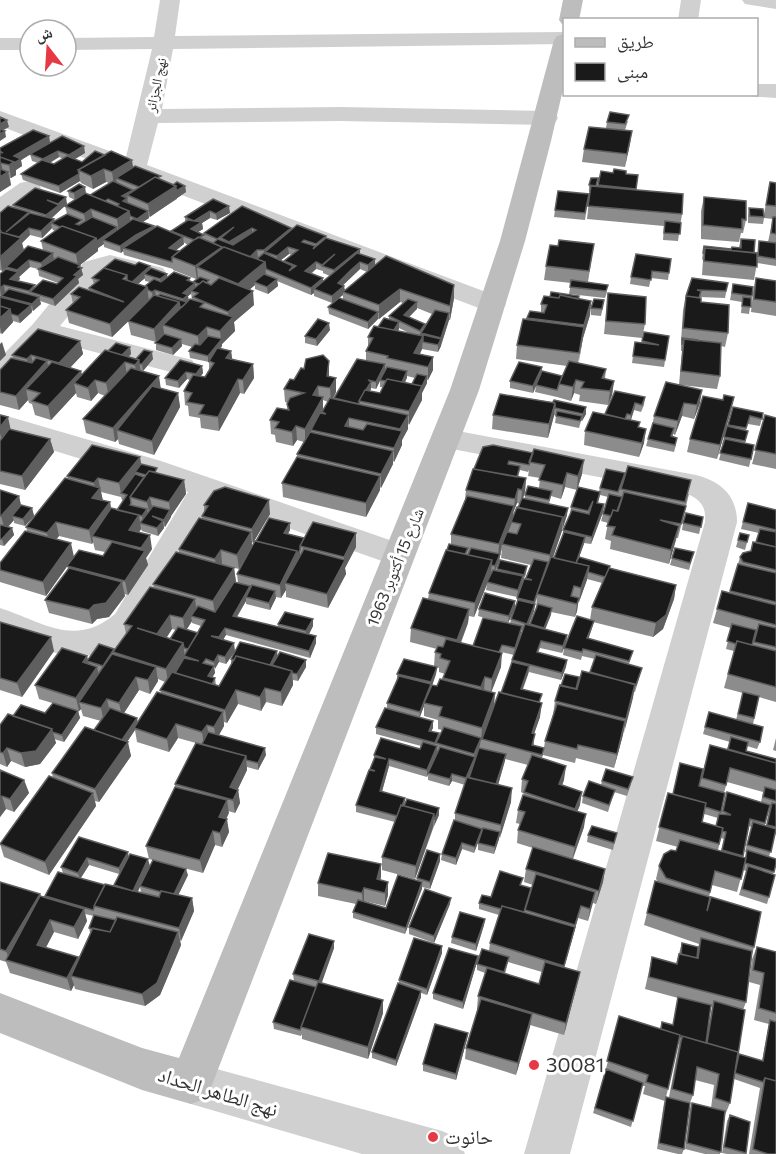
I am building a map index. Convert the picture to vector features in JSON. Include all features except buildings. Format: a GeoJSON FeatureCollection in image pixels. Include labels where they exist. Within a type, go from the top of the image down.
{"type":"FeatureCollection","features":[{"type":"Feature","properties":{"kind":"street","name":"نهج الجزائر"},"geometry":{"type":"LineString","coordinates":[[134,169],[150,116],[165,43],[170,0]]}},
{"type":"Feature","properties":{"kind":"street"},"geometry":{"type":"LineString","coordinates":[[569,18],[573,0]]}},
{"type":"Feature","properties":{"kind":"street"},"geometry":{"type":"LineString","coordinates":[[688,18],[692,0]]}},
{"type":"Feature","properties":{"kind":"street"},"geometry":{"type":"LineString","coordinates":[[752,0],[776,3]]}},
{"type":"Feature","properties":{"kind":"street"},"geometry":{"type":"LineString","coordinates":[[78,44],[563,39]]}},
{"type":"Feature","properties":{"kind":"street"},"geometry":{"type":"LineString","coordinates":[[0,44],[18,44]]}},
{"type":"Feature","properties":{"kind":"street","name":"شارع 15 أكتوبر 1963"},"geometry":{"type":"LineString","coordinates":[[191,1083],[447,439],[493,304],[561,74],[563,51]]}},
{"type":"Feature","properties":{"kind":"street"},"geometry":{"type":"LineString","coordinates":[[758,91],[776,91]]}},
{"type":"Feature","properties":{"kind":"street"},"geometry":{"type":"LineString","coordinates":[[150,116],[329,114],[547,118]]}},
{"type":"Feature","properties":{"kind":"street"},"geometry":{"type":"LineString","coordinates":[[0,118],[493,304]]}},
{"type":"Feature","properties":{"kind":"street"},"geometry":{"type":"LineString","coordinates":[[0,208],[29,188]]}},
{"type":"Feature","properties":{"kind":"street"},"geometry":{"type":"LineString","coordinates":[[0,375],[43,330],[90,271],[101,264],[117,265],[182,282]]}},
{"type":"Feature","properties":{"kind":"street"},"geometry":{"type":"LineString","coordinates":[[43,330],[182,366]]}},
{"type":"Feature","properties":{"kind":"street"},"geometry":{"type":"LineString","coordinates":[[0,424],[150,468],[399,555]]}},
{"type":"Feature","properties":{"kind":"street"},"geometry":{"type":"LineString","coordinates":[[447,439],[696,485],[718,498],[722,510],[547,1154]]}},
{"type":"Feature","properties":{"kind":"street"},"geometry":{"type":"LineString","coordinates":[[0,621],[80,646],[98,644],[115,636],[127,623],[206,488]]}},
{"type":"Feature","properties":{"kind":"street","name":"نهج الطاهر الحداد"},"geometry":{"type":"LineString","coordinates":[[0,1013],[142,1069],[442,1154]]}},
{"type":"Feature","properties":{"kind":"place","name":"30081"},"geometry":{"type":"Point","coordinates":[534,1065]}},
{"type":"Feature","properties":{"kind":"place","name":"حانوت"},"geometry":{"type":"Point","coordinates":[433,1137]}}]}
